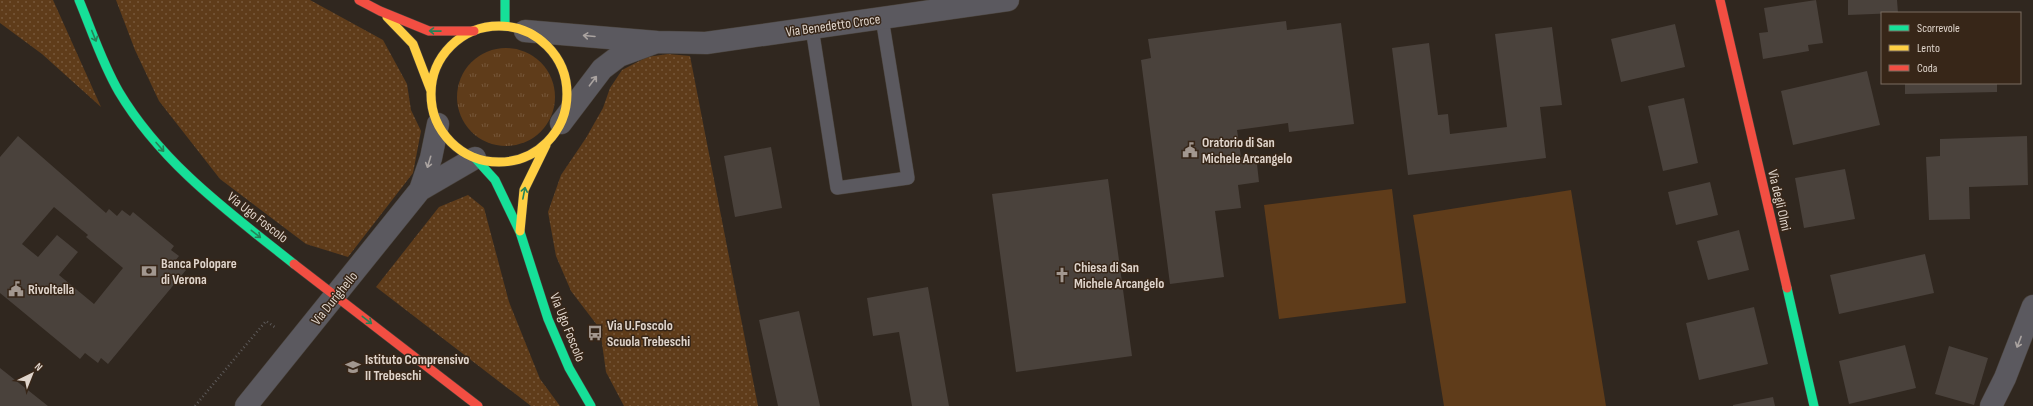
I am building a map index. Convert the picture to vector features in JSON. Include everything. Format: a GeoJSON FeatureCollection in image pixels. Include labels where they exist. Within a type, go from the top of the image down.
{"type":"FeatureCollection","features":[{"type":"Feature","properties":{"kind":"street","name":"Via Ugo Foscolo"},"geometry":{"type":"LineString","coordinates":[[79,0],[119,92],[159,146],[185,176],[224,209],[478,406]]}},
{"type":"Feature","properties":{"kind":"street"},"geometry":{"type":"LineString","coordinates":[[359,0],[380,11],[429,31],[474,31]]}},
{"type":"Feature","properties":{"kind":"street"},"geometry":{"type":"LineString","coordinates":[[505,0],[515,28]]}},
{"type":"Feature","properties":{"kind":"street","name":"Via Benedetto Croce"},"geometry":{"type":"LineString","coordinates":[[515,28],[657,42],[706,43],[1008,0]]}},
{"type":"Feature","properties":{"kind":"street","name":"Via degli Olmi"},"geometry":{"type":"LineString","coordinates":[[1720,0],[1814,406]]}},
{"type":"Feature","properties":{"kind":"street"},"geometry":{"type":"LineString","coordinates":[[380,11],[413,44],[431,91],[433,108],[438,124],[448,139],[460,150],[475,158],[494,162],[512,161],[530,155],[546,145],[561,123],[567,102],[566,80],[558,59],[544,42],[515,28],[489,26],[474,31],[457,40],[444,55],[435,72],[431,91]]}},
{"type":"Feature","properties":{"kind":"street","name":"Via Benedetto Croce"},"geometry":{"type":"LineString","coordinates":[[561,123],[602,69],[619,56],[657,42]]}},
{"type":"Feature","properties":{"kind":"street","name":"Via Durighello"},"geometry":{"type":"LineString","coordinates":[[246,406],[420,190],[431,158],[438,124]]}},
{"type":"Feature","properties":{"kind":"street","name":"Via Ugo Foscolo"},"geometry":{"type":"LineString","coordinates":[[520,232],[524,190],[546,145]]}},
{"type":"Feature","properties":{"kind":"street","name":"Via Ugo Foscolo"},"geometry":{"type":"LineString","coordinates":[[475,158],[495,180],[520,232],[548,319],[569,368],[591,406]]}},
{"type":"Feature","properties":{"kind":"street","name":"Via Durighello"},"geometry":{"type":"LineString","coordinates":[[420,190],[475,158]]}},
{"type":"Feature","properties":{"kind":"street"},"geometry":{"type":"LineString","coordinates":[[1991,406],[2005,378],[2033,306]]}},
{"type":"Feature","properties":{"kind":"lane"},"geometry":{"type":"LineString","coordinates":[[812,28],[837,188],[908,178],[882,18]]}},
{"type":"Feature","properties":{"kind":"path"},"geometry":{"type":"LineString","coordinates":[[195,406],[266,321],[297,344]]}},
{"type":"Feature","properties":{"kind":"green space"},"geometry":{"type":"Polygon","coordinates":[[[0,0],[53,0],[101,107],[42,54],[0,23],[0,0]]]}},
{"type":"Feature","properties":{"kind":"green space"},"geometry":{"type":"Polygon","coordinates":[[[116,0],[310,0],[383,40],[407,84],[411,110],[421,131],[413,173],[348,257],[306,244],[220,179],[159,101],[135,50],[116,0]]]}},
{"type":"Feature","properties":{"kind":"green space"},"geometry":{"type":"Polygon","coordinates":[[[506,48],[525,52],[540,63],[551,78],[555,97],[551,116],[540,131],[525,142],[506,146],[487,142],[472,131],[461,116],[457,97],[461,78],[472,63],[487,52],[506,48]]]}},
{"type":"Feature","properties":{"kind":"green space"},"geometry":{"type":"Polygon","coordinates":[[[668,54],[690,56],[758,406],[624,406],[606,372],[600,329],[571,291],[556,256],[548,212],[561,175],[586,138],[603,108],[610,88],[622,70],[647,57],[668,54]]]}},
{"type":"Feature","properties":{"kind":"green space"},"geometry":{"type":"Polygon","coordinates":[[[1392,189],[1406,303],[1279,319],[1264,205],[1392,189]]]}},
{"type":"Feature","properties":{"kind":"green space"},"geometry":{"type":"Polygon","coordinates":[[[1571,190],[1606,406],[1444,406],[1413,215],[1571,190]]]}},
{"type":"Feature","properties":{"kind":"green space"},"geometry":{"type":"Polygon","coordinates":[[[468,195],[484,208],[509,302],[540,379],[560,406],[531,406],[376,287],[439,207],[468,195]]]}},
{"type":"Feature","properties":{"kind":"building"},"geometry":{"type":"Polygon","coordinates":[[[1816,0],[1823,43],[1808,45],[1809,51],[1763,59],[1759,33],[1768,32],[1764,8],[1816,0]]]}},
{"type":"Feature","properties":{"kind":"building"},"geometry":{"type":"Polygon","coordinates":[[[1848,0],[1897,0],[1898,12],[1848,15],[1848,0]]]}},
{"type":"Feature","properties":{"kind":"building"},"geometry":{"type":"Polygon","coordinates":[[[1286,21],[1287,30],[1341,23],[1354,124],[1289,132],[1288,123],[1237,130],[1241,157],[1256,155],[1259,182],[1238,185],[1241,208],[1215,211],[1224,277],[1170,284],[1141,60],[1151,58],[1148,39],[1286,21]]]}},
{"type":"Feature","properties":{"kind":"building"},"geometry":{"type":"Polygon","coordinates":[[[1675,24],[1685,67],[1621,82],[1611,39],[1675,24]]]}},
{"type":"Feature","properties":{"kind":"building"},"geometry":{"type":"Polygon","coordinates":[[[1552,27],[1562,105],[1540,107],[1546,158],[1408,175],[1392,48],[1429,43],[1438,115],[1448,114],[1450,134],[1507,127],[1495,34],[1552,27]]]}},
{"type":"Feature","properties":{"kind":"building"},"geometry":{"type":"Polygon","coordinates":[[[1867,71],[1880,125],[1793,145],[1781,91],[1867,71]]]}},
{"type":"Feature","properties":{"kind":"building"},"geometry":{"type":"Polygon","coordinates":[[[1905,84],[1997,84],[1997,92],[1905,94],[1905,84]]]}},
{"type":"Feature","properties":{"kind":"building"},"geometry":{"type":"Polygon","coordinates":[[[1684,98],[1698,163],[1663,171],[1648,106],[1684,98]]]}},
{"type":"Feature","properties":{"kind":"building"},"geometry":{"type":"Polygon","coordinates":[[[18,136],[106,213],[109,209],[117,216],[122,210],[130,216],[133,212],[174,246],[171,250],[179,256],[175,261],[186,270],[108,364],[101,358],[98,363],[85,353],[80,359],[0,293],[0,157],[18,136]],[[54,207],[22,244],[38,257],[57,235],[78,252],[59,275],[94,304],[123,268],[86,237],[88,235],[54,207]]]}},
{"type":"Feature","properties":{"kind":"building"},"geometry":{"type":"Polygon","coordinates":[[[2027,136],[2028,185],[1969,187],[1970,219],[1929,220],[1926,157],[1940,156],[1940,139],[2027,136]]]}},
{"type":"Feature","properties":{"kind":"building"},"geometry":{"type":"Polygon","coordinates":[[[771,147],[782,208],[735,217],[724,156],[771,147]]]}},
{"type":"Feature","properties":{"kind":"building"},"geometry":{"type":"Polygon","coordinates":[[[1845,169],[1855,219],[1804,228],[1795,178],[1845,169]]]}},
{"type":"Feature","properties":{"kind":"building","name":"Chiesa di San Michele Arcangelo"},"geometry":{"type":"Polygon","coordinates":[[[1108,179],[1132,356],[1016,372],[992,194],[1108,179]]]}},
{"type":"Feature","properties":{"kind":"building"},"geometry":{"type":"Polygon","coordinates":[[[1710,182],[1718,215],[1676,225],[1668,192],[1710,182]]]}},
{"type":"Feature","properties":{"kind":"building"},"geometry":{"type":"Polygon","coordinates":[[[1739,230],[1749,270],[1708,280],[1697,241],[1739,230]]]}},
{"type":"Feature","properties":{"kind":"building"},"geometry":{"type":"Polygon","coordinates":[[[1925,254],[1934,293],[1839,314],[1830,275],[1925,254]]]}},
{"type":"Feature","properties":{"kind":"building"},"geometry":{"type":"Polygon","coordinates":[[[928,287],[949,406],[912,406],[899,332],[873,336],[867,298],[928,287]]]}},
{"type":"Feature","properties":{"kind":"building"},"geometry":{"type":"Polygon","coordinates":[[[1754,307],[1768,364],[1699,380],[1686,323],[1754,307]]]}},
{"type":"Feature","properties":{"kind":"building"},"geometry":{"type":"Polygon","coordinates":[[[799,311],[820,406],[778,406],[759,320],[799,311]]]}},
{"type":"Feature","properties":{"kind":"building"},"geometry":{"type":"Polygon","coordinates":[[[1905,345],[1916,388],[1849,404],[1839,361],[1905,345]]]}},
{"type":"Feature","properties":{"kind":"building"},"geometry":{"type":"Polygon","coordinates":[[[1949,346],[1988,358],[1974,405],[1935,394],[1949,346]]]}},
{"type":"Feature","properties":{"kind":"building"},"geometry":{"type":"Polygon","coordinates":[[[0,368],[48,406],[0,406],[0,368]]]}},
{"type":"Feature","properties":{"kind":"building"},"geometry":{"type":"Polygon","coordinates":[[[1773,397],[1775,406],[1733,406],[1733,405],[1773,397]]]}},
{"type":"Feature","properties":{"kind":"traffic: fast"},"geometry":{"type":"LineString","coordinates":[[79,0],[102,58],[113,81],[136,118],[155,142],[176,165],[199,186],[294,264]]}},
{"type":"Feature","properties":{"kind":"traffic: fast"},"geometry":{"type":"LineString","coordinates":[[505,0],[505,26]]}},
{"type":"Feature","properties":{"kind":"traffic: fast"},"geometry":{"type":"LineString","coordinates":[[475,158],[495,180],[520,232],[548,319],[569,368],[591,406]]}},
{"type":"Feature","properties":{"kind":"traffic: fast"},"geometry":{"type":"LineString","coordinates":[[1787,288],[1814,406]]}},
{"type":"Feature","properties":{"kind":"traffic: slow"},"geometry":{"type":"LineString","coordinates":[[387,17],[413,44],[431,91]]}},
{"type":"Feature","properties":{"kind":"traffic: slow"},"geometry":{"type":"LineString","coordinates":[[492,26],[506,26],[531,34],[542,41],[552,51],[562,68],[566,81],[567,94],[566,107],[562,120],[552,137],[542,147],[519,159],[506,162],[492,162],[467,154],[456,147],[446,137],[434,114],[431,101],[431,87],[439,62],[446,51],[456,41],[479,29],[492,26]]}},
{"type":"Feature","properties":{"kind":"traffic: slow"},"geometry":{"type":"LineString","coordinates":[[520,231],[524,190],[546,145]]}},
{"type":"Feature","properties":{"kind":"traffic: jam"},"geometry":{"type":"LineString","coordinates":[[359,0],[380,11],[429,31],[474,31]]}},
{"type":"Feature","properties":{"kind":"traffic: jam"},"geometry":{"type":"LineString","coordinates":[[1720,0],[1787,288]]}},
{"type":"Feature","properties":{"kind":"traffic: jam"},"geometry":{"type":"LineString","coordinates":[[294,264],[478,406]]}},
{"type":"Feature","properties":{"kind":"place","name":"Oratorio di San Michele Arcangelo"},"geometry":{"type":"Point","coordinates":[1190,150]}},
{"type":"Feature","properties":{"kind":"place","name":"Banca Polopare di Verona"},"geometry":{"type":"Point","coordinates":[149,271]}},
{"type":"Feature","properties":{"kind":"place","name":"Chiesa di San Michele Arcangelo"},"geometry":{"type":"Point","coordinates":[1062,275]}},
{"type":"Feature","properties":{"kind":"place","name":"Rivoltella"},"geometry":{"type":"Point","coordinates":[16,289]}},
{"type":"Feature","properties":{"kind":"place","name":"Via U.Foscolo Scuola Trebeschi"},"geometry":{"type":"Point","coordinates":[595,333]}},
{"type":"Feature","properties":{"kind":"place","name":"Istituto Comprensivo II Trebeschi"},"geometry":{"type":"Point","coordinates":[353,367]}}]}
